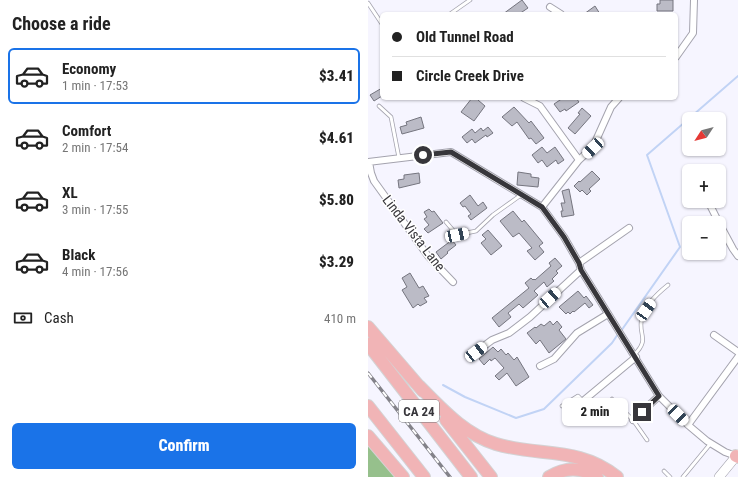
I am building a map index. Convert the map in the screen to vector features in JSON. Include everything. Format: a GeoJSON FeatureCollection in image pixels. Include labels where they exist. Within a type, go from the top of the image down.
{"type":"FeatureCollection","features":[{"type":"Feature","properties":{"kind":"highway"},"geometry":{"type":"LineString","coordinates":[[368,327],[419,386],[491,477]]}},
{"type":"Feature","properties":{"kind":"highway","name":"CA 24"},"geometry":{"type":"LineString","coordinates":[[368,344],[471,477]]}},
{"type":"Feature","properties":{"kind":"highway"},"geometry":{"type":"LineString","coordinates":[[419,386],[456,422],[481,438],[495,444],[510,447],[579,457],[604,467],[617,477]]}},
{"type":"Feature","properties":{"kind":"highway","name":"CA 24"},"geometry":{"type":"LineString","coordinates":[[368,406],[424,477]]}},
{"type":"Feature","properties":{"kind":"highway"},"geometry":{"type":"LineString","coordinates":[[368,436],[401,475]]}},
{"type":"Feature","properties":{"kind":"highway"},"geometry":{"type":"LineString","coordinates":[[549,477],[565,470],[574,469],[597,477]]}},
{"type":"Feature","properties":{"kind":"main road"},"geometry":{"type":"LineString","coordinates":[[719,477],[738,455]]}},
{"type":"Feature","properties":{"kind":"street"},"geometry":{"type":"LineString","coordinates":[[678,53],[693,33],[694,0]]}},
{"type":"Feature","properties":{"kind":"street"},"geometry":{"type":"LineString","coordinates":[[550,7],[558,12]]}},
{"type":"Feature","properties":{"kind":"street"},"geometry":{"type":"LineString","coordinates":[[528,100],[540,106],[579,160]]}},
{"type":"Feature","properties":{"kind":"street"},"geometry":{"type":"LineString","coordinates":[[542,207],[579,160],[593,148],[611,107],[617,100]]}},
{"type":"Feature","properties":{"kind":"street"},"geometry":{"type":"LineString","coordinates":[[369,162],[451,152],[542,207],[564,237],[579,263],[581,270],[659,396],[688,425],[711,443],[725,452],[738,455]]}},
{"type":"Feature","properties":{"kind":"street","name":"Linda Vista Lane"},"geometry":{"type":"LineString","coordinates":[[369,162],[374,181],[428,256],[453,282]]}},
{"type":"Feature","properties":{"kind":"street"},"geometry":{"type":"LineString","coordinates":[[579,263],[629,228]]}},
{"type":"Feature","properties":{"kind":"street"},"geometry":{"type":"LineString","coordinates":[[726,236],[738,256]]}},
{"type":"Feature","properties":{"kind":"street"},"geometry":{"type":"LineString","coordinates":[[473,352],[476,352],[492,340],[510,333],[530,317],[581,270]]}},
{"type":"Feature","properties":{"kind":"street"},"geometry":{"type":"LineString","coordinates":[[540,366],[554,359],[577,333],[608,314]]}},
{"type":"Feature","properties":{"kind":"street"},"geometry":{"type":"LineString","coordinates":[[714,335],[738,352]]}},
{"type":"Feature","properties":{"kind":"street"},"geometry":{"type":"LineString","coordinates":[[583,401],[635,356]]}},
{"type":"Feature","properties":{"kind":"street"},"geometry":{"type":"LineString","coordinates":[[688,425],[738,358]]}},
{"type":"Feature","properties":{"kind":"street"},"geometry":{"type":"LineString","coordinates":[[633,420],[659,396]]}},
{"type":"Feature","properties":{"kind":"lane"},"geometry":{"type":"LineString","coordinates":[[453,12],[470,0]]}},
{"type":"Feature","properties":{"kind":"lane"},"geometry":{"type":"LineString","coordinates":[[368,3],[380,21]]}},
{"type":"Feature","properties":{"kind":"lane"},"geometry":{"type":"LineString","coordinates":[[379,106],[391,117],[399,158]]}},
{"type":"Feature","properties":{"kind":"lane"},"geometry":{"type":"LineString","coordinates":[[446,222],[457,235],[476,231],[493,215],[522,195]]}},
{"type":"Feature","properties":{"kind":"lane"},"geometry":{"type":"LineString","coordinates":[[635,356],[644,342],[641,329],[643,315],[654,299],[668,285]]}},
{"type":"Feature","properties":{"kind":"lane"},"geometry":{"type":"LineString","coordinates":[[562,406],[578,396],[583,401]]}},
{"type":"Feature","properties":{"kind":"lane"},"geometry":{"type":"LineString","coordinates":[[612,399],[633,420],[647,440]]}},
{"type":"Feature","properties":{"kind":"lane"},"geometry":{"type":"LineString","coordinates":[[683,477],[711,443]]}},
{"type":"Feature","properties":{"kind":"lane"},"geometry":{"type":"LineString","coordinates":[[664,471],[670,477]]}},
{"type":"Feature","properties":{"kind":"green space"},"geometry":{"type":"Polygon","coordinates":[[[368,445],[395,477],[368,477],[368,445]]]}},
{"type":"Feature","properties":{"kind":"building"},"geometry":{"type":"Polygon","coordinates":[[[522,0],[528,8],[522,12],[506,12],[522,0]]]}},
{"type":"Feature","properties":{"kind":"building"},"geometry":{"type":"Polygon","coordinates":[[[660,0],[673,0],[673,11],[657,11],[657,4],[660,4],[660,0]]]}},
{"type":"Feature","properties":{"kind":"building"},"geometry":{"type":"Polygon","coordinates":[[[595,6],[599,12],[587,12],[595,6]]]}},
{"type":"Feature","properties":{"kind":"building"},"geometry":{"type":"Polygon","coordinates":[[[380,89],[380,97],[374,101],[370,95],[380,89]]]}},
{"type":"Feature","properties":{"kind":"building"},"geometry":{"type":"Polygon","coordinates":[[[470,100],[478,100],[485,106],[474,121],[461,112],[470,100]]]}},
{"type":"Feature","properties":{"kind":"building"},"geometry":{"type":"Polygon","coordinates":[[[560,100],[578,100],[579,102],[566,111],[565,109],[560,112],[554,104],[560,100]]]}},
{"type":"Feature","properties":{"kind":"building"},"geometry":{"type":"Polygon","coordinates":[[[514,107],[529,123],[531,121],[544,138],[536,144],[531,138],[529,139],[517,122],[512,126],[502,117],[514,107]]]}},
{"type":"Feature","properties":{"kind":"building"},"geometry":{"type":"Polygon","coordinates":[[[582,108],[591,116],[575,134],[568,128],[580,114],[578,113],[582,108]]]}},
{"type":"Feature","properties":{"kind":"building"},"geometry":{"type":"Polygon","coordinates":[[[421,117],[424,128],[402,134],[400,127],[407,125],[406,122],[421,117]]]}},
{"type":"Feature","properties":{"kind":"building"},"geometry":{"type":"Polygon","coordinates":[[[488,127],[493,133],[487,137],[486,135],[475,143],[472,139],[467,143],[462,137],[472,129],[475,133],[481,128],[483,131],[488,127]]]}},
{"type":"Feature","properties":{"kind":"building"},"geometry":{"type":"Polygon","coordinates":[[[542,147],[547,153],[555,147],[564,160],[558,164],[556,160],[547,167],[542,160],[538,163],[532,155],[542,147]]]}},
{"type":"Feature","properties":{"kind":"building"},"geometry":{"type":"Polygon","coordinates":[[[592,171],[600,179],[589,189],[591,191],[587,195],[582,190],[580,192],[574,186],[592,171]]]}},
{"type":"Feature","properties":{"kind":"building"},"geometry":{"type":"Polygon","coordinates":[[[518,172],[531,174],[531,177],[539,178],[538,187],[517,185],[518,172]]]}},
{"type":"Feature","properties":{"kind":"building"},"geometry":{"type":"Polygon","coordinates":[[[419,173],[420,183],[399,188],[398,180],[404,179],[404,175],[419,173]]]}},
{"type":"Feature","properties":{"kind":"building"},"geometry":{"type":"Polygon","coordinates":[[[569,189],[574,215],[562,217],[561,211],[563,211],[561,203],[565,203],[562,191],[569,189]]]}},
{"type":"Feature","properties":{"kind":"building"},"geometry":{"type":"Polygon","coordinates":[[[470,195],[478,206],[483,202],[487,208],[471,220],[468,216],[471,214],[465,206],[463,207],[460,203],[470,195]]]}},
{"type":"Feature","properties":{"kind":"building"},"geometry":{"type":"Polygon","coordinates":[[[429,209],[432,212],[434,211],[443,223],[428,233],[424,229],[429,225],[424,219],[427,217],[424,212],[429,209]]]}},
{"type":"Feature","properties":{"kind":"building"},"geometry":{"type":"Polygon","coordinates":[[[513,211],[522,222],[524,220],[543,243],[539,246],[544,252],[535,260],[527,251],[532,248],[519,233],[513,237],[500,221],[513,211]]]}},
{"type":"Feature","properties":{"kind":"building"},"geometry":{"type":"Polygon","coordinates":[[[488,230],[502,246],[491,255],[481,243],[486,239],[482,235],[488,230]]]}},
{"type":"Feature","properties":{"kind":"building"},"geometry":{"type":"Polygon","coordinates":[[[452,240],[456,245],[441,259],[436,252],[452,240]]]}},
{"type":"Feature","properties":{"kind":"building"},"geometry":{"type":"Polygon","coordinates":[[[555,258],[562,266],[556,271],[558,273],[552,279],[554,281],[547,287],[544,282],[534,291],[538,295],[523,308],[519,304],[508,313],[511,317],[499,327],[492,318],[529,288],[525,283],[531,278],[535,280],[551,266],[549,263],[555,258]]]}},
{"type":"Feature","properties":{"kind":"building"},"geometry":{"type":"Polygon","coordinates":[[[410,273],[419,288],[423,286],[429,296],[424,298],[427,302],[420,306],[418,304],[413,308],[402,290],[407,287],[402,278],[410,273]]]}},
{"type":"Feature","properties":{"kind":"building"},"geometry":{"type":"Polygon","coordinates":[[[578,291],[584,298],[586,296],[593,305],[589,308],[585,303],[574,312],[573,311],[570,314],[568,312],[566,314],[559,307],[578,291]]]}},
{"type":"Feature","properties":{"kind":"building"},"geometry":{"type":"Polygon","coordinates":[[[550,321],[553,325],[557,321],[562,327],[559,330],[566,339],[549,353],[540,340],[536,344],[527,333],[541,324],[544,326],[550,321]]]}},
{"type":"Feature","properties":{"kind":"building"},"geometry":{"type":"Polygon","coordinates":[[[493,347],[498,352],[501,349],[506,355],[508,353],[514,360],[517,357],[529,377],[516,386],[507,373],[499,380],[495,376],[504,368],[495,358],[491,361],[490,359],[484,365],[479,359],[493,347]]]}},
{"type":"Feature","properties":{"kind":"waterway"},"geometry":{"type":"LineString","coordinates":[[621,331],[680,247],[647,155],[738,76]]}},
{"type":"Feature","properties":{"kind":"waterway"},"geometry":{"type":"LineString","coordinates":[[443,385],[465,397],[516,418],[544,409],[612,343],[618,334]]}},
{"type":"Feature","properties":{"kind":"railway"},"geometry":{"type":"LineString","coordinates":[[368,373],[450,477]]}},
{"type":"Feature","properties":{"kind":"route"},"geometry":{"type":"LineString","coordinates":[[423,155],[451,152],[542,207],[564,237],[579,263],[581,270],[659,396],[642,412]]}}]}
